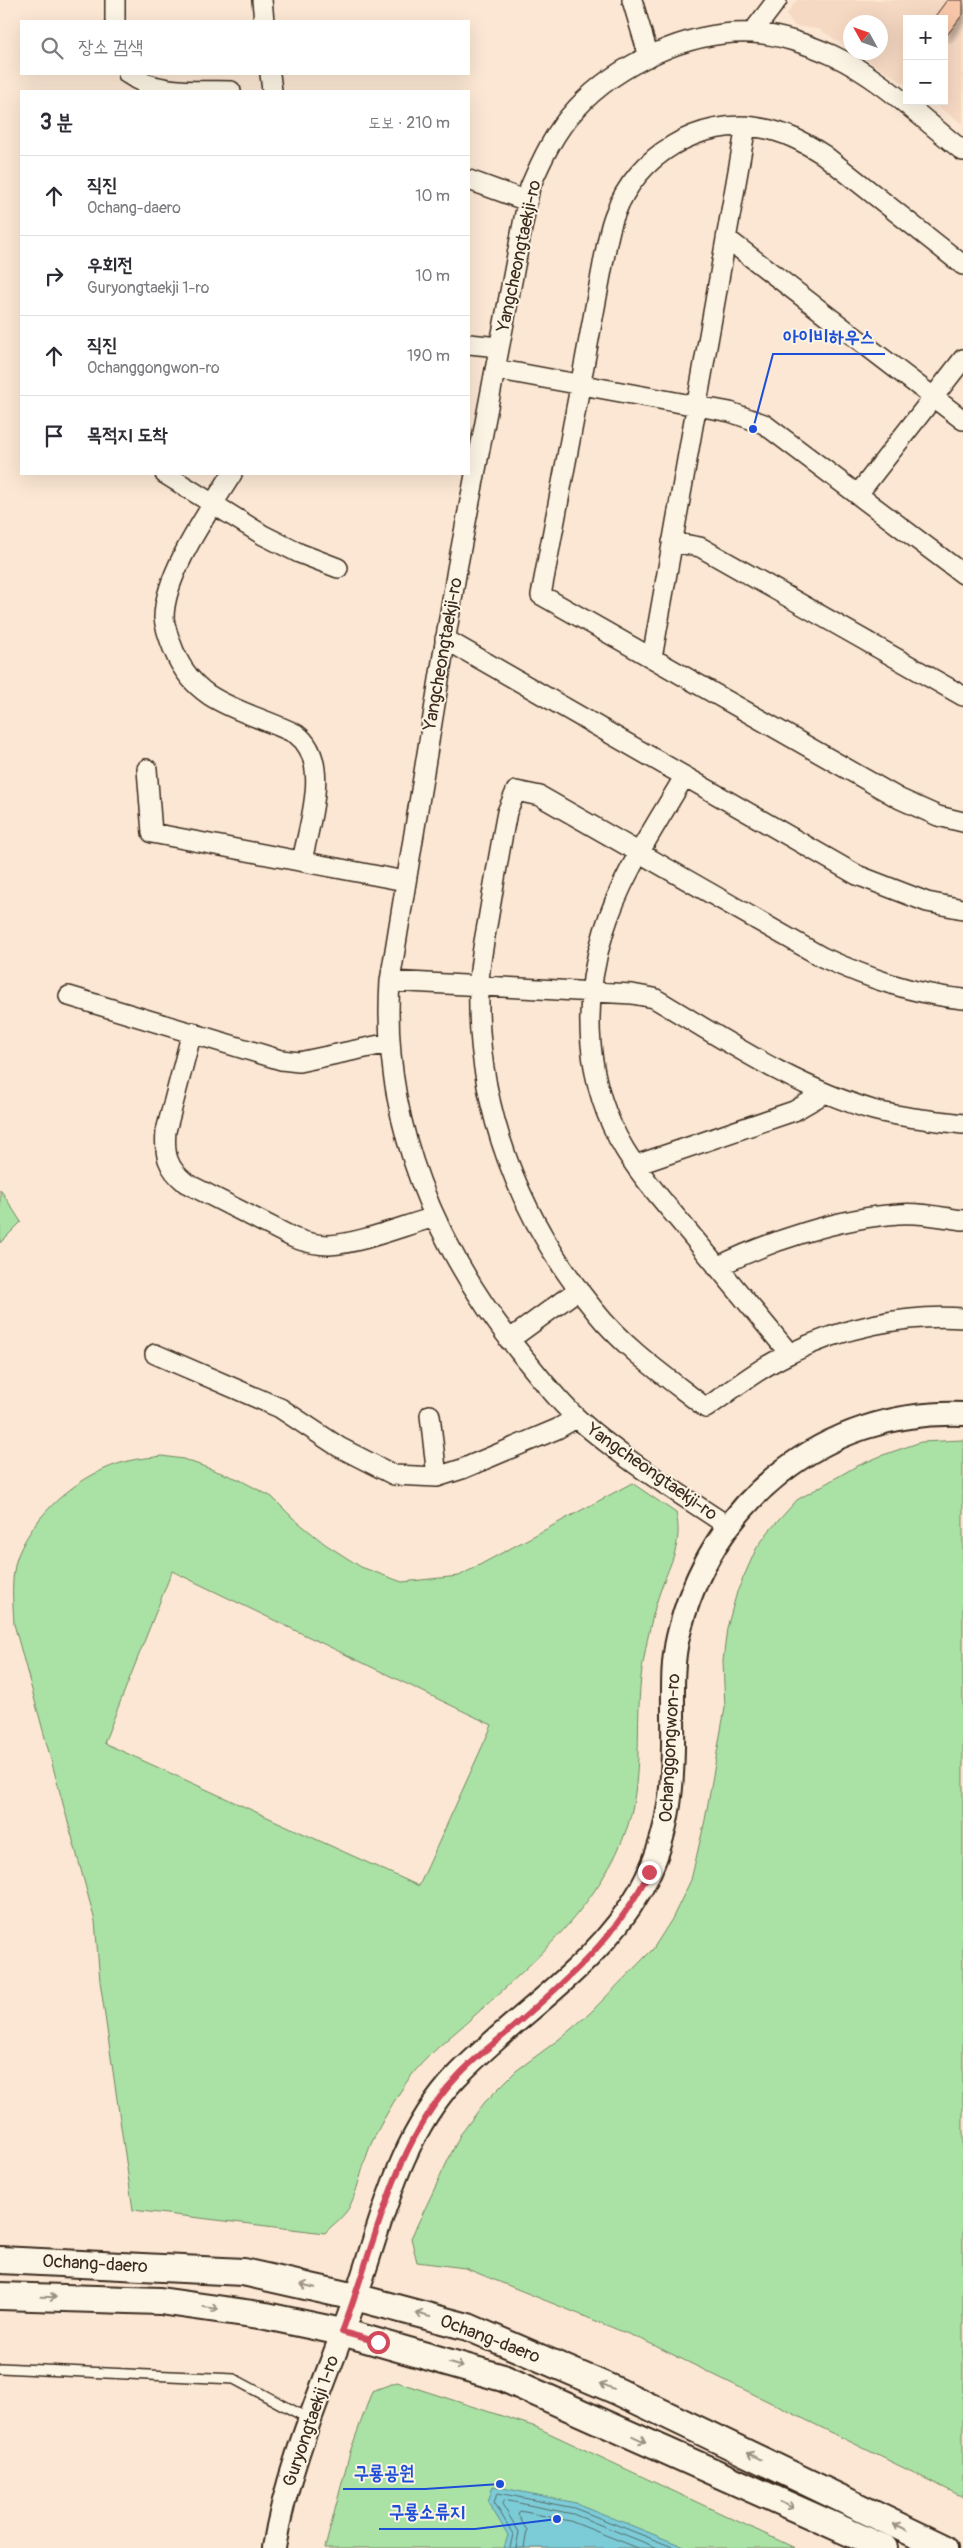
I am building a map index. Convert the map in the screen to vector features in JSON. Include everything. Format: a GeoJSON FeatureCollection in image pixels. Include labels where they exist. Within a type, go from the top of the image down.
{"type":"FeatureCollection","features":[{"type":"Feature","properties":{"kind":"main road","name":"Ochang-daero"},"geometry":{"type":"LineString","coordinates":[[0,2260],[243,2272],[355,2297],[468,2327],[591,2379],[944,2548]]}},
{"type":"Feature","properties":{"kind":"main road","name":"Ochang-daero"},"geometry":{"type":"LineString","coordinates":[[0,2296],[160,2301],[266,2316],[342,2332],[502,2378],[884,2548]]}},
{"type":"Feature","properties":{"kind":"street"},"geometry":{"type":"LineString","coordinates":[[115,0],[115,20]]}},
{"type":"Feature","properties":{"kind":"street"},"geometry":{"type":"LineString","coordinates":[[262,0],[264,20]]}},
{"type":"Feature","properties":{"kind":"street"},"geometry":{"type":"LineString","coordinates":[[632,0],[649,57]]}},
{"type":"Feature","properties":{"kind":"street"},"geometry":{"type":"LineString","coordinates":[[752,33],[777,0]]}},
{"type":"Feature","properties":{"kind":"street","name":"Yangcheongtaekji-ro"},"geometry":{"type":"LineString","coordinates":[[728,1526],[625,1457],[576,1418],[509,1340],[481,1303],[447,1244],[419,1182],[404,1130],[392,1075],[389,1043],[390,981],[474,450],[495,369],[530,187],[543,156],[556,134],[575,109],[596,89],[619,73],[663,50],[708,37],[752,33],[807,45],[832,55],[864,72],[963,151]]}},
{"type":"Feature","properties":{"kind":"street"},"geometry":{"type":"LineString","coordinates":[[130,75],[140,82],[159,88],[207,90]]}},
{"type":"Feature","properties":{"kind":"street"},"geometry":{"type":"LineString","coordinates":[[270,75],[272,90]]}},
{"type":"Feature","properties":{"kind":"street"},"geometry":{"type":"LineString","coordinates":[[652,658],[746,126]]}},
{"type":"Feature","properties":{"kind":"street"},"geometry":{"type":"LineString","coordinates":[[963,265],[824,155],[801,141],[782,133],[746,126],[722,127],[676,142],[643,169],[624,194],[614,214],[541,595],[900,799],[938,816],[963,822]]}},
{"type":"Feature","properties":{"kind":"street"},"geometry":{"type":"LineString","coordinates":[[470,180],[527,201]]}},
{"type":"Feature","properties":{"kind":"street"},"geometry":{"type":"LineString","coordinates":[[726,238],[963,420]]}},
{"type":"Feature","properties":{"kind":"street"},"geometry":{"type":"LineString","coordinates":[[470,344],[499,347]]}},
{"type":"Feature","properties":{"kind":"street"},"geometry":{"type":"LineString","coordinates":[[858,494],[963,360]]}},
{"type":"Feature","properties":{"kind":"street"},"geometry":{"type":"LineString","coordinates":[[495,369],[730,412],[764,424],[963,574]]}},
{"type":"Feature","properties":{"kind":"street"},"geometry":{"type":"LineString","coordinates":[[167,475],[263,536],[299,553],[338,568]]}},
{"type":"Feature","properties":{"kind":"street"},"geometry":{"type":"LineString","coordinates":[[231,475],[177,568],[168,591],[164,618],[170,643],[179,665],[193,682],[209,695],[274,723],[306,742],[313,753],[316,772],[302,861]]}},
{"type":"Feature","properties":{"kind":"street"},"geometry":{"type":"LineString","coordinates":[[672,542],[700,547],[963,696]]}},
{"type":"Feature","properties":{"kind":"street"},"geometry":{"type":"LineString","coordinates":[[445,639],[857,875],[927,902],[963,909]]}},
{"type":"Feature","properties":{"kind":"street"},"geometry":{"type":"LineString","coordinates":[[148,769],[152,833],[405,881]]}},
{"type":"Feature","properties":{"kind":"street"},"geometry":{"type":"LineString","coordinates":[[684,777],[627,874],[604,931],[594,971],[592,993],[590,1044],[596,1080],[608,1118],[636,1165],[717,1267],[789,1353]]}},
{"type":"Feature","properties":{"kind":"street"},"geometry":{"type":"LineString","coordinates":[[963,999],[892,985],[867,977],[822,957],[540,796],[516,791],[506,812],[479,986],[482,1062],[498,1135],[526,1204],[547,1242],[595,1312],[624,1340],[706,1408],[753,1374],[789,1353],[829,1338],[874,1325],[908,1320],[963,1318]]}},
{"type":"Feature","properties":{"kind":"street"},"geometry":{"type":"LineString","coordinates":[[390,981],[632,994],[654,998],[786,1076],[825,1093],[874,1110],[963,1124]]}},
{"type":"Feature","properties":{"kind":"street"},"geometry":{"type":"LineString","coordinates":[[69,996],[281,1060],[299,1062],[389,1043]]}},
{"type":"Feature","properties":{"kind":"street"},"geometry":{"type":"LineString","coordinates":[[192,1032],[166,1131],[164,1148],[168,1163],[176,1175],[186,1183],[294,1238],[311,1243],[328,1245],[347,1242],[435,1217]]}},
{"type":"Feature","properties":{"kind":"street"},"geometry":{"type":"LineString","coordinates":[[636,1165],[794,1111],[825,1093]]}},
{"type":"Feature","properties":{"kind":"street"},"geometry":{"type":"LineString","coordinates":[[717,1267],[780,1241],[866,1219],[899,1214],[963,1220]]}},
{"type":"Feature","properties":{"kind":"street"},"geometry":{"type":"LineString","coordinates":[[509,1340],[579,1289]]}},
{"type":"Feature","properties":{"kind":"street"},"geometry":{"type":"LineString","coordinates":[[155,1354],[280,1408],[339,1447],[394,1475],[437,1477],[462,1469],[576,1418]]}},
{"type":"Feature","properties":{"kind":"street","name":"Ochanggongwon-ro"},"geometry":{"type":"LineString","coordinates":[[355,2297],[401,2165],[433,2106],[456,2077],[574,1972],[606,1940],[628,1911],[657,1857],[667,1827],[670,1799],[673,1677],[677,1638],[693,1592],[709,1557],[728,1526],[765,1484],[792,1463],[827,1442],[872,1424],[900,1418],[935,1413],[963,1414]]}},
{"type":"Feature","properties":{"kind":"street"},"geometry":{"type":"LineString","coordinates":[[430,1414],[437,1477]]}},
{"type":"Feature","properties":{"kind":"street","name":"Guryongtaekji 1-ro"},"geometry":{"type":"LineString","coordinates":[[274,2548],[280,2513],[310,2419],[355,2297]]}},
{"type":"Feature","properties":{"kind":"lane"},"geometry":{"type":"LineString","coordinates":[[0,2368],[234,2379],[310,2419]]}},
{"type":"Feature","properties":{"kind":"shaded area"},"geometry":{"type":"Polygon","coordinates":[[[797,0],[963,0],[963,124],[936,105],[948,105],[948,15],[903,15],[903,82],[867,60],[888,60],[888,15],[843,15],[843,44],[819,29],[795,26],[786,15],[797,0]]]}},
{"type":"Feature","properties":{"kind":"green space"},"geometry":{"type":"Polygon","coordinates":[[[0,1189],[21,1222],[0,1243],[0,1189]]]}},
{"type":"Feature","properties":{"kind":"green space"},"geometry":{"type":"Polygon","coordinates":[[[963,1440],[963,2497],[643,2340],[465,2268],[417,2262],[411,2238],[460,2135],[485,2102],[516,2071],[589,2014],[653,1949],[672,1919],[691,1880],[705,1820],[725,1708],[723,1661],[727,1628],[737,1592],[756,1549],[769,1531],[797,1500],[855,1467],[921,1442],[963,1440]]]}},
{"type":"Feature","properties":{"kind":"green space"},"geometry":{"type":"Polygon","coordinates":[[[162,1456],[183,1459],[238,1479],[272,1497],[294,1519],[325,1544],[361,1567],[402,1582],[459,1576],[632,1483],[676,1513],[678,1524],[677,1543],[653,1614],[641,1679],[638,1762],[633,1804],[628,1825],[617,1853],[602,1880],[564,1930],[519,1975],[431,2054],[408,2080],[372,2142],[350,2206],[344,2215],[325,2233],[133,2210],[100,1981],[95,1921],[14,1624],[13,1590],[15,1563],[26,1539],[36,1523],[62,1496],[94,1474],[111,1466],[132,1460],[162,1456]],[[172,1571],[104,1743],[419,1886],[492,1725],[172,1571]]]}},
{"type":"Feature","properties":{"kind":"green space"},"geometry":{"type":"Polygon","coordinates":[[[397,2382],[536,2427],[795,2548],[325,2548],[350,2452],[372,2391],[397,2382]]]}},
{"type":"Feature","properties":{"kind":"water"},"geometry":{"type":"Polygon","coordinates":[[[493,2486],[576,2503],[687,2548],[504,2548],[508,2535],[488,2502],[493,2486]]]}},
{"type":"Feature","properties":{"kind":"building"},"geometry":{"type":"Polygon","coordinates":[[[947,0],[963,0],[963,14],[948,34],[948,15],[936,15],[947,0]]]}},
{"type":"Feature","properties":{"kind":"place","name":"아이비하우스"},"geometry":{"type":"Point","coordinates":[753,429]}},
{"type":"Feature","properties":{"kind":"place","name":"구룡공원"},"geometry":{"type":"Point","coordinates":[500,2484]}},
{"type":"Feature","properties":{"kind":"place","name":"구룡소류지"},"geometry":{"type":"Point","coordinates":[557,2519]}},
{"type":"Feature","properties":{"kind":"route"},"geometry":{"type":"LineString","coordinates":[[378,2342],[342,2332],[384,2207],[401,2165],[421,2126],[433,2106],[456,2077],[574,1972],[606,1940],[628,1911],[649,1872]]}}]}
